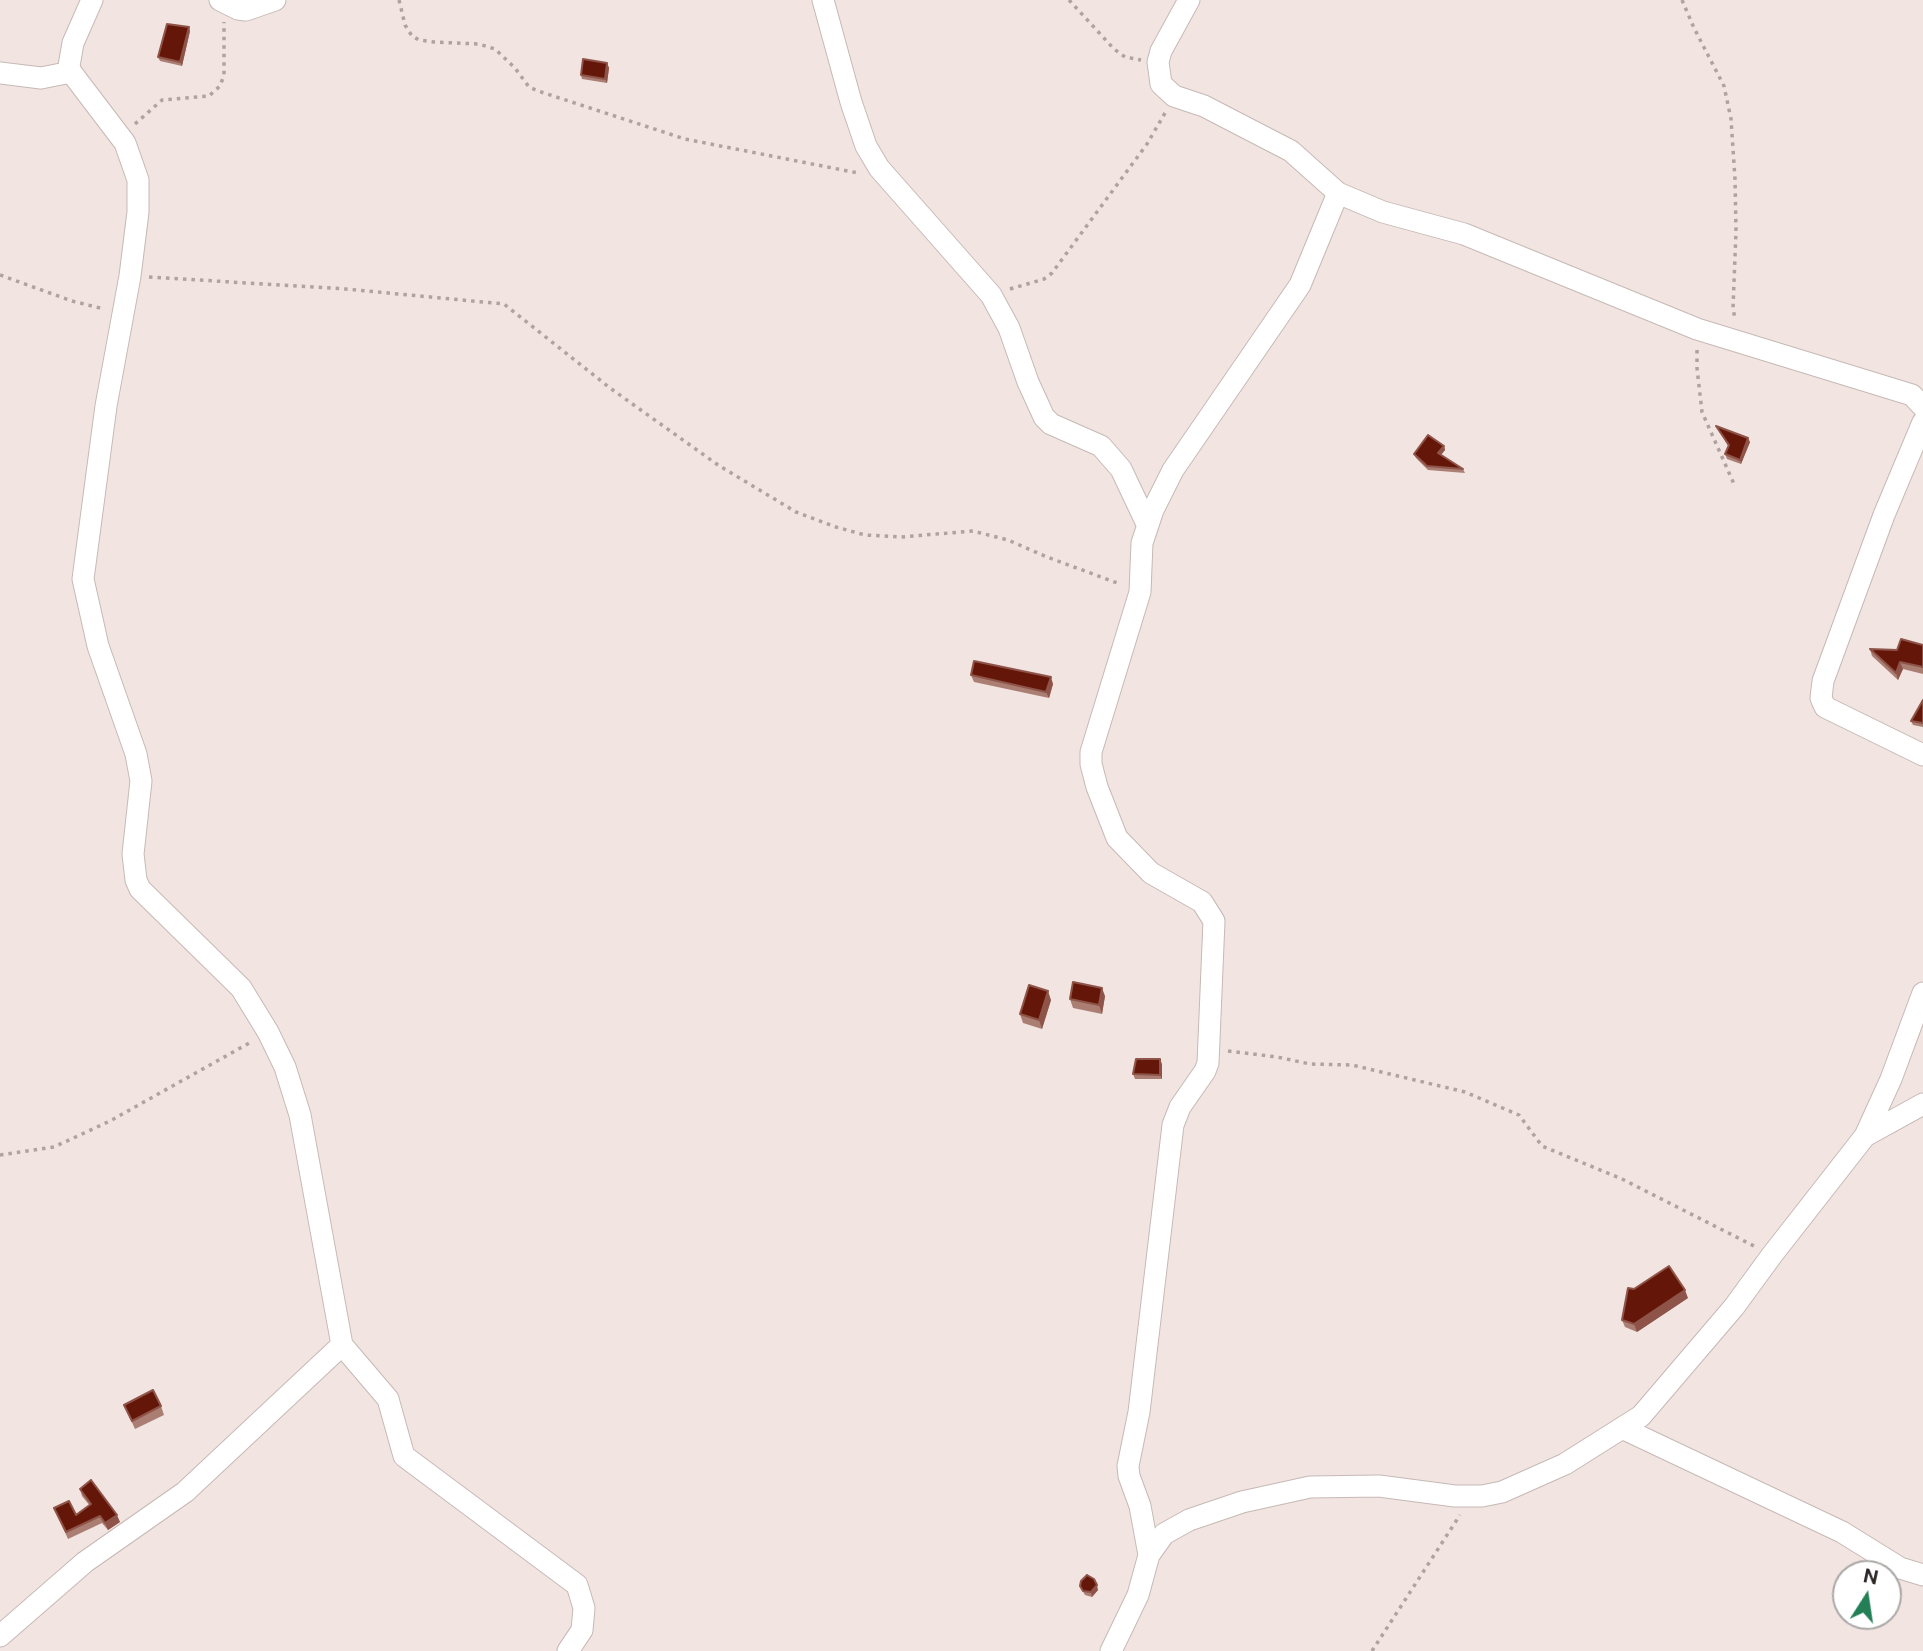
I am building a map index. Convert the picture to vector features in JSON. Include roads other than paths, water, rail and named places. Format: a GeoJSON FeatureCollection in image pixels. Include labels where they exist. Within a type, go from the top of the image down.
{"type":"FeatureCollection","features":[{"type":"Feature","properties":{"kind":"street"},"geometry":{"type":"LineString","coordinates":[[73,0],[73,43]]}},
{"type":"Feature","properties":{"kind":"street"},"geometry":{"type":"LineString","coordinates":[[92,0],[73,43],[69,59],[71,72],[125,143],[138,180],[138,212],[130,276],[106,406],[83,579],[95,634],[136,754],[141,781],[133,870],[139,889],[241,988],[268,1032],[285,1068],[300,1115],[342,1345],[388,1399],[404,1456],[577,1586],[584,1608],[582,1630],[568,1651]]}},
{"type":"Feature","properties":{"kind":"street"},"geometry":{"type":"LineString","coordinates":[[229,5],[258,7],[275,0]]}},
{"type":"Feature","properties":{"kind":"street"},"geometry":{"type":"LineString","coordinates":[[823,0],[851,102],[866,146],[879,169],[991,295],[1009,328],[1044,417],[1051,424],[1101,446],[1121,469],[1147,524]]}},
{"type":"Feature","properties":{"kind":"street"},"geometry":{"type":"LineString","coordinates":[[1189,0],[1166,39],[1158,62],[1161,84],[1174,96],[1205,106],[1291,151],[1338,193],[1383,212],[1464,234],[1698,329],[1912,395],[1923,407]]}},
{"type":"Feature","properties":{"kind":"street"},"geometry":{"type":"LineString","coordinates":[[0,73],[41,78],[71,72]]}},
{"type":"Feature","properties":{"kind":"street"},"geometry":{"type":"LineString","coordinates":[[1149,1555],[1140,1506],[1128,1466],[1139,1412],[1173,1125],[1180,1107],[1205,1071],[1209,1049],[1214,921],[1202,902],[1151,873],[1117,838],[1097,787],[1091,752],[1140,592],[1142,542],[1147,524],[1173,470],[1300,285],[1338,193]]}},
{"type":"Feature","properties":{"kind":"street"},"geometry":{"type":"LineString","coordinates":[[1923,422],[1884,515],[1823,681],[1821,698],[1825,707],[1923,755]]}},
{"type":"Feature","properties":{"kind":"street"},"geometry":{"type":"LineString","coordinates":[[1111,1651],[1138,1595],[1149,1555],[1164,1534],[1189,1520],[1241,1502],[1310,1486],[1378,1486],[1455,1496],[1502,1492],[1566,1464],[1641,1416],[1734,1307],[1866,1136],[1891,1079],[1923,993]]}},
{"type":"Feature","properties":{"kind":"street"},"geometry":{"type":"LineString","coordinates":[[1866,1136],[1923,1104]]}},
{"type":"Feature","properties":{"kind":"street"},"geometry":{"type":"LineString","coordinates":[[0,1636],[85,1562],[186,1492],[342,1345]]}},
{"type":"Feature","properties":{"kind":"street"},"geometry":{"type":"LineString","coordinates":[[1622,1428],[1842,1532],[1900,1568],[1923,1576]]}}]}
